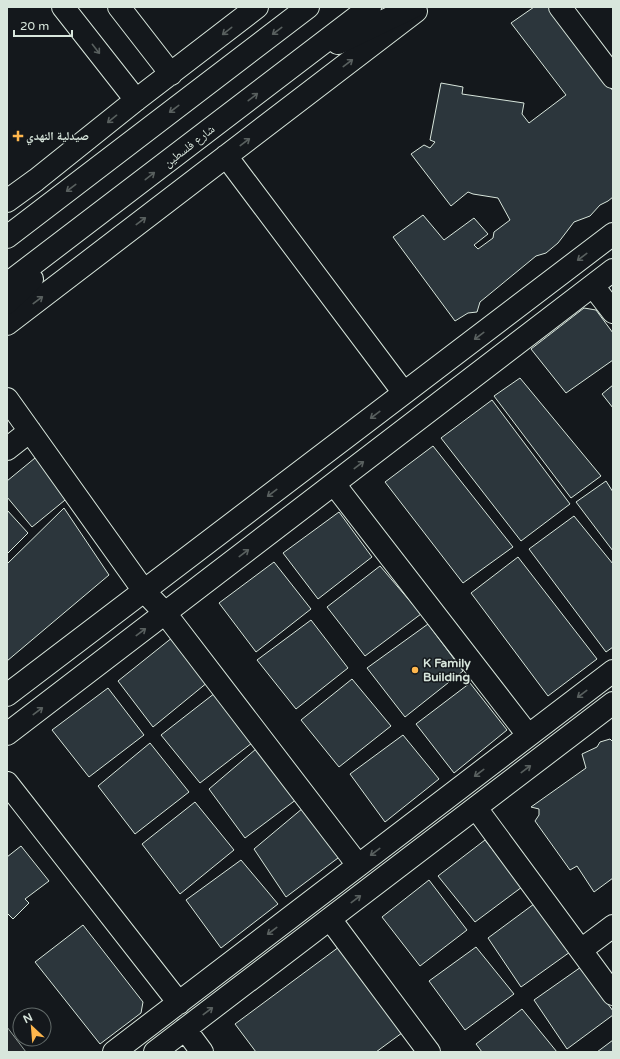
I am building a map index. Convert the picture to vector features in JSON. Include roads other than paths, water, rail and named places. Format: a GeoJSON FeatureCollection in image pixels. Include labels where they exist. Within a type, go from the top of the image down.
{"type":"FeatureCollection","features":[{"type":"Feature","properties":{"kind":"street"},"geometry":{"type":"LineString","coordinates":[[63,7],[136,100]]}},
{"type":"Feature","properties":{"kind":"street"},"geometry":{"type":"LineString","coordinates":[[119,7],[171,74]]}},
{"type":"Feature","properties":{"kind":"street","name":"شارع فلسطين"},"geometry":{"type":"LineString","coordinates":[[7,284],[85,226],[370,7]]}},
{"type":"Feature","properties":{"kind":"street"},"geometry":{"type":"LineString","coordinates":[[299,61],[413,7]]}},
{"type":"Feature","properties":{"kind":"street"},"geometry":{"type":"LineString","coordinates":[[7,324],[421,7]]}},
{"type":"Feature","properties":{"kind":"street"},"geometry":{"type":"LineString","coordinates":[[560,7],[613,77]]}},
{"type":"Feature","properties":{"kind":"street"},"geometry":{"type":"LineString","coordinates":[[7,201],[171,74],[247,10]]}},
{"type":"Feature","properties":{"kind":"street"},"geometry":{"type":"LineString","coordinates":[[7,237],[303,10]]}},
{"type":"Feature","properties":{"kind":"street"},"geometry":{"type":"LineString","coordinates":[[226,156],[404,393]]}},
{"type":"Feature","properties":{"kind":"street"},"geometry":{"type":"LineString","coordinates":[[7,303],[85,226]]}},
{"type":"Feature","properties":{"kind":"street"},"geometry":{"type":"LineString","coordinates":[[7,695],[613,234]]}},
{"type":"Feature","properties":{"kind":"street"},"geometry":{"type":"LineString","coordinates":[[7,734],[613,270]]}},
{"type":"Feature","properties":{"kind":"street"},"geometry":{"type":"LineString","coordinates":[[593,286],[613,312]]}},
{"type":"Feature","properties":{"kind":"street"},"geometry":{"type":"LineString","coordinates":[[7,399],[144,591],[165,613],[358,865]]}},
{"type":"Feature","properties":{"kind":"street"},"geometry":{"type":"LineString","coordinates":[[7,449],[30,431]]}},
{"type":"Feature","properties":{"kind":"street"},"geometry":{"type":"LineString","coordinates":[[334,484],[528,735]]}},
{"type":"Feature","properties":{"kind":"street"},"geometry":{"type":"LineString","coordinates":[[114,1052],[613,671]]}},
{"type":"Feature","properties":{"kind":"street"},"geometry":{"type":"LineString","coordinates":[[154,1052],[613,703]]}},
{"type":"Feature","properties":{"kind":"street"},"geometry":{"type":"LineString","coordinates":[[7,783],[179,1002]]}},
{"type":"Feature","properties":{"kind":"street"},"geometry":{"type":"LineString","coordinates":[[476,808],[613,994]]}},
{"type":"Feature","properties":{"kind":"street"},"geometry":{"type":"LineString","coordinates":[[330,919],[429,1052]]}},
{"type":"Feature","properties":{"kind":"street"},"geometry":{"type":"LineString","coordinates":[[581,950],[613,926]]}},
{"type":"Feature","properties":{"kind":"street"},"geometry":{"type":"LineString","coordinates":[[185,1029],[202,1052]]}},
{"type":"Feature","properties":{"kind":"place","name":"صيدلية النهدي"},"geometry":{"type":"Point","coordinates":[18,136]}},
{"type":"Feature","properties":{"kind":"place","name":"K Family Building"},"geometry":{"type":"Point","coordinates":[415,670]}}]}
